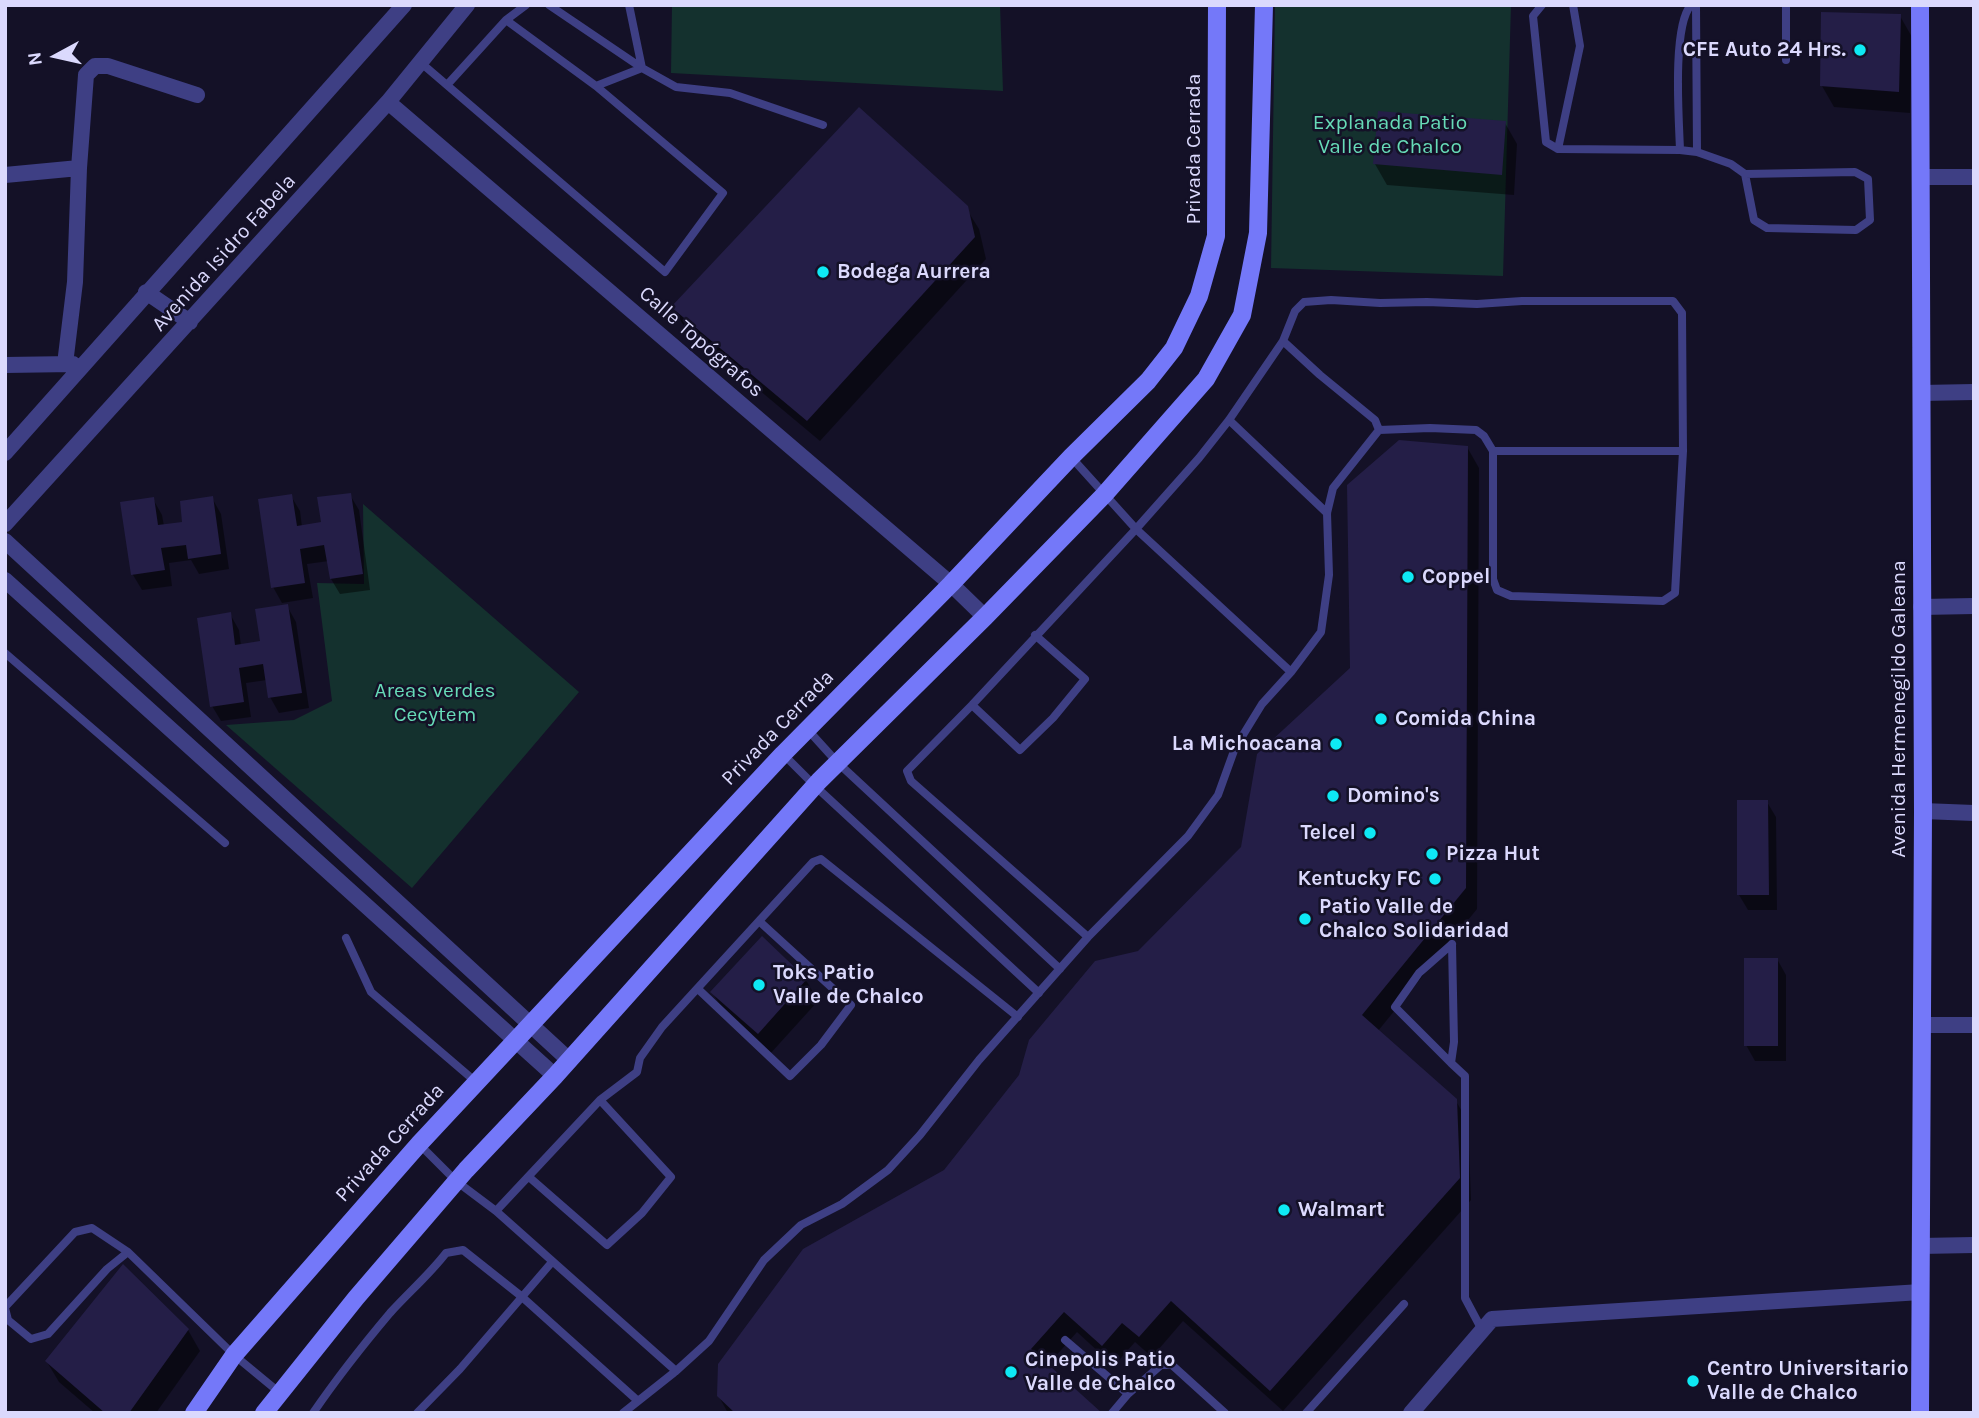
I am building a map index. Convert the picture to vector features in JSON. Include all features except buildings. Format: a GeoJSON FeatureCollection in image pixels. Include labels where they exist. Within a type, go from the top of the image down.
{"type":"FeatureCollection","features":[{"type":"Feature","properties":{"kind":"street","name":"Avenida Isidro Fabela"},"geometry":{"type":"LineString","coordinates":[[5,453],[13,436],[85,363],[404,5]]}},
{"type":"Feature","properties":{"kind":"street","name":"Avenida Isidro Fabela"},"geometry":{"type":"LineString","coordinates":[[5,524],[388,102],[467,5]]}},
{"type":"Feature","properties":{"kind":"street","name":"Privada Cerrada"},"geometry":{"type":"LineString","coordinates":[[194,1413],[234,1355],[476,1082],[783,754],[1148,381],[1174,348],[1199,296],[1216,236],[1217,5]]}},
{"type":"Feature","properties":{"kind":"street"},"geometry":{"type":"LineString","coordinates":[[264,1413],[356,1298],[456,1181],[555,1076],[814,786],[1104,495],[1206,379],[1242,315],[1258,233],[1264,5]]}},
{"type":"Feature","properties":{"kind":"street","name":"Avenida Hermenegildo Galeana"},"geometry":{"type":"LineString","coordinates":[[1920,5],[1923,811],[1920,1413]]}},
{"type":"Feature","properties":{"kind":"street"},"geometry":{"type":"LineString","coordinates":[[65,364],[75,282],[86,75],[95,66],[108,66],[197,95]]}},
{"type":"Feature","properties":{"kind":"street","name":"Calle Topógrafos"},"geometry":{"type":"LineString","coordinates":[[388,102],[951,584],[985,617]]}},
{"type":"Feature","properties":{"kind":"street"},"geometry":{"type":"LineString","coordinates":[[5,175],[79,168]]}},
{"type":"Feature","properties":{"kind":"street"},"geometry":{"type":"LineString","coordinates":[[1921,177],[1974,177]]}},
{"type":"Feature","properties":{"kind":"street"},"geometry":{"type":"LineString","coordinates":[[146,292],[190,322]]}},
{"type":"Feature","properties":{"kind":"street"},"geometry":{"type":"LineString","coordinates":[[5,365],[85,363]]}},
{"type":"Feature","properties":{"kind":"street"},"geometry":{"type":"LineString","coordinates":[[1921,393],[1974,392]]}},
{"type":"Feature","properties":{"kind":"street"},"geometry":{"type":"LineString","coordinates":[[5,541],[569,1060]]}},
{"type":"Feature","properties":{"kind":"street"},"geometry":{"type":"LineString","coordinates":[[5,580],[555,1076]]}},
{"type":"Feature","properties":{"kind":"street"},"geometry":{"type":"LineString","coordinates":[[1921,607],[1974,606]]}},
{"type":"Feature","properties":{"kind":"street"},"geometry":{"type":"LineString","coordinates":[[234,786],[251,767]]}},
{"type":"Feature","properties":{"kind":"street"},"geometry":{"type":"LineString","coordinates":[[1923,811],[1974,813]]}},
{"type":"Feature","properties":{"kind":"street"},"geometry":{"type":"LineString","coordinates":[[1921,1025],[1974,1025]]}},
{"type":"Feature","properties":{"kind":"street"},"geometry":{"type":"LineString","coordinates":[[1920,1246],[1974,1245]]}},
{"type":"Feature","properties":{"kind":"street"},"geometry":{"type":"LineString","coordinates":[[1411,1413],[1492,1319],[1921,1292]]}},
{"type":"Feature","properties":{"kind":"lane"},"geometry":{"type":"LineString","coordinates":[[447,85],[506,20],[526,5]]}},
{"type":"Feature","properties":{"kind":"lane"},"geometry":{"type":"LineString","coordinates":[[549,5],[642,68],[676,87],[730,93],[823,125]]}},
{"type":"Feature","properties":{"kind":"lane"},"geometry":{"type":"LineString","coordinates":[[629,5],[642,68]]}},
{"type":"Feature","properties":{"kind":"lane"},"geometry":{"type":"LineString","coordinates":[[1542,5],[1533,16],[1546,142],[1558,149],[1697,152],[1731,164],[1745,174],[1855,172],[1868,179],[1870,220],[1856,230],[1767,228],[1754,220],[1745,174]]}},
{"type":"Feature","properties":{"kind":"lane"},"geometry":{"type":"LineString","coordinates":[[1558,149],[1580,46],[1573,5]]}},
{"type":"Feature","properties":{"kind":"lane"},"geometry":{"type":"LineString","coordinates":[[1680,150],[1678,81],[1683,16],[1690,5]]}},
{"type":"Feature","properties":{"kind":"lane"},"geometry":{"type":"LineString","coordinates":[[1696,5],[1697,152]]}},
{"type":"Feature","properties":{"kind":"lane"},"geometry":{"type":"LineString","coordinates":[[1786,5],[1786,60]]}},
{"type":"Feature","properties":{"kind":"lane"},"geometry":{"type":"LineString","coordinates":[[420,62],[665,272],[723,192],[596,86],[506,20]]}},
{"type":"Feature","properties":{"kind":"lane"},"geometry":{"type":"LineString","coordinates":[[596,86],[642,68]]}},
{"type":"Feature","properties":{"kind":"lane"},"geometry":{"type":"LineString","coordinates":[[1678,81],[1696,80]]}},
{"type":"Feature","properties":{"kind":"lane"},"geometry":{"type":"LineString","coordinates":[[623,1413],[709,1341],[764,1260],[801,1226],[842,1204],[888,1170],[920,1135],[979,1060],[1088,937],[1188,836],[1218,795],[1235,748],[1262,704],[1291,672],[1321,632],[1329,575],[1327,513],[1333,488],[1379,430],[1476,429],[1484,436],[1493,451],[1493,579],[1497,590],[1511,596],[1663,601],[1675,593],[1683,451],[1682,313],[1673,301],[1522,301],[1477,304],[1331,300],[1304,302],[1295,310],[1283,341],[1229,420],[1136,529],[907,771],[911,781],[1088,937]]}},
{"type":"Feature","properties":{"kind":"lane"},"geometry":{"type":"LineString","coordinates":[[1283,341],[1375,420],[1379,430]]}},
{"type":"Feature","properties":{"kind":"lane"},"geometry":{"type":"LineString","coordinates":[[1229,420],[1327,513]]}},
{"type":"Feature","properties":{"kind":"lane"},"geometry":{"type":"LineString","coordinates":[[1493,451],[1683,451]]}},
{"type":"Feature","properties":{"kind":"lane"},"geometry":{"type":"LineString","coordinates":[[1071,457],[1136,529],[1291,672]]}},
{"type":"Feature","properties":{"kind":"lane"},"geometry":{"type":"LineString","coordinates":[[972,705],[1020,750],[1053,718],[1085,679],[1035,635]]}},
{"type":"Feature","properties":{"kind":"lane"},"geometry":{"type":"LineString","coordinates":[[5,653],[225,843]]}},
{"type":"Feature","properties":{"kind":"lane"},"geometry":{"type":"LineString","coordinates":[[808,730],[837,762],[1060,969]]}},
{"type":"Feature","properties":{"kind":"lane"},"geometry":{"type":"LineString","coordinates":[[783,754],[814,786],[1039,993]]}},
{"type":"Feature","properties":{"kind":"lane"},"geometry":{"type":"LineString","coordinates":[[496,1211],[600,1100],[637,1072],[640,1058],[662,1027],[813,862],[821,859],[1018,1017]]}},
{"type":"Feature","properties":{"kind":"lane"},"geometry":{"type":"LineString","coordinates":[[698,989],[790,1076],[821,1045],[851,1005],[759,921]]}},
{"type":"Feature","properties":{"kind":"lane"},"geometry":{"type":"LineString","coordinates":[[346,938],[371,992],[476,1082]]}},
{"type":"Feature","properties":{"kind":"lane"},"geometry":{"type":"LineString","coordinates":[[1451,1063],[1454,1042],[1452,944],[1419,972],[1395,1007],[1451,1063],[1465,1076],[1465,1298],[1482,1330]]}},
{"type":"Feature","properties":{"kind":"lane"},"geometry":{"type":"LineString","coordinates":[[530,1177],[607,1245],[642,1213],[671,1177],[600,1100]]}},
{"type":"Feature","properties":{"kind":"lane"},"geometry":{"type":"LineString","coordinates":[[419,1144],[456,1181],[496,1211],[676,1371]]}},
{"type":"Feature","properties":{"kind":"lane"},"geometry":{"type":"LineString","coordinates":[[128,1252],[107,1269],[48,1334],[31,1339],[8,1320],[5,1308],[75,1232],[92,1228],[128,1252],[234,1355],[280,1393]]}},
{"type":"Feature","properties":{"kind":"lane"},"geometry":{"type":"LineString","coordinates":[[313,1413],[361,1347],[393,1310],[428,1276],[446,1253],[463,1250],[521,1296],[638,1401]]}},
{"type":"Feature","properties":{"kind":"lane"},"geometry":{"type":"LineString","coordinates":[[417,1413],[552,1262]]}},
{"type":"Feature","properties":{"kind":"lane"},"geometry":{"type":"LineString","coordinates":[[1306,1413],[1404,1304]]}},
{"type":"Feature","properties":{"kind":"lane"},"geometry":{"type":"LineString","coordinates":[[1065,1340],[1128,1394]]}},
{"type":"Feature","properties":{"kind":"lane"},"geometry":{"type":"LineString","coordinates":[[1112,1413],[1128,1394],[1161,1365],[1172,1365],[1225,1413]]}},
{"type":"Feature","properties":{"kind":"green space"},"geometry":{"type":"Polygon","coordinates":[[[672,5],[1000,5],[1003,91],[671,73],[672,5]]]}},
{"type":"Feature","properties":{"kind":"green space","name":"Explanada Patio Valle de Chalco"},"geometry":{"type":"Polygon","coordinates":[[[1275,5],[1511,5],[1503,276],[1271,268],[1275,5]]]}},
{"type":"Feature","properties":{"kind":"green space","name":"Areas verdes Cecytem"},"geometry":{"type":"Polygon","coordinates":[[[363,504],[579,692],[412,888],[226,725],[294,720],[332,701],[317,583],[364,584],[363,504]]]}},
{"type":"Feature","properties":{"kind":"place","name":"CFE Auto 24 Hrs."},"geometry":{"type":"Point","coordinates":[1860,50]}},
{"type":"Feature","properties":{"kind":"place","name":"Bodega Aurrera"},"geometry":{"type":"Point","coordinates":[823,272]}},
{"type":"Feature","properties":{"kind":"place","name":"Coppel"},"geometry":{"type":"Point","coordinates":[1408,577]}},
{"type":"Feature","properties":{"kind":"place","name":"Comida China"},"geometry":{"type":"Point","coordinates":[1381,719]}},
{"type":"Feature","properties":{"kind":"place","name":"La Michoacana"},"geometry":{"type":"Point","coordinates":[1336,744]}},
{"type":"Feature","properties":{"kind":"place","name":"Domino's"},"geometry":{"type":"Point","coordinates":[1333,796]}},
{"type":"Feature","properties":{"kind":"place","name":"Telcel"},"geometry":{"type":"Point","coordinates":[1370,833]}},
{"type":"Feature","properties":{"kind":"place","name":"Pizza Hut"},"geometry":{"type":"Point","coordinates":[1432,854]}},
{"type":"Feature","properties":{"kind":"place","name":"Kentucky FC"},"geometry":{"type":"Point","coordinates":[1435,879]}},
{"type":"Feature","properties":{"kind":"place","name":"Patio Valle de Chalco Solidaridad"},"geometry":{"type":"Point","coordinates":[1305,919]}},
{"type":"Feature","properties":{"kind":"place","name":"Toks Patio Valle de Chalco"},"geometry":{"type":"Point","coordinates":[759,985]}},
{"type":"Feature","properties":{"kind":"place","name":"Walmart"},"geometry":{"type":"Point","coordinates":[1284,1210]}},
{"type":"Feature","properties":{"kind":"place","name":"Cinepolis Patio Valle de Chalco"},"geometry":{"type":"Point","coordinates":[1011,1372]}},
{"type":"Feature","properties":{"kind":"place","name":"Centro Universitario Valle de Chalco"},"geometry":{"type":"Point","coordinates":[1693,1381]}}]}
